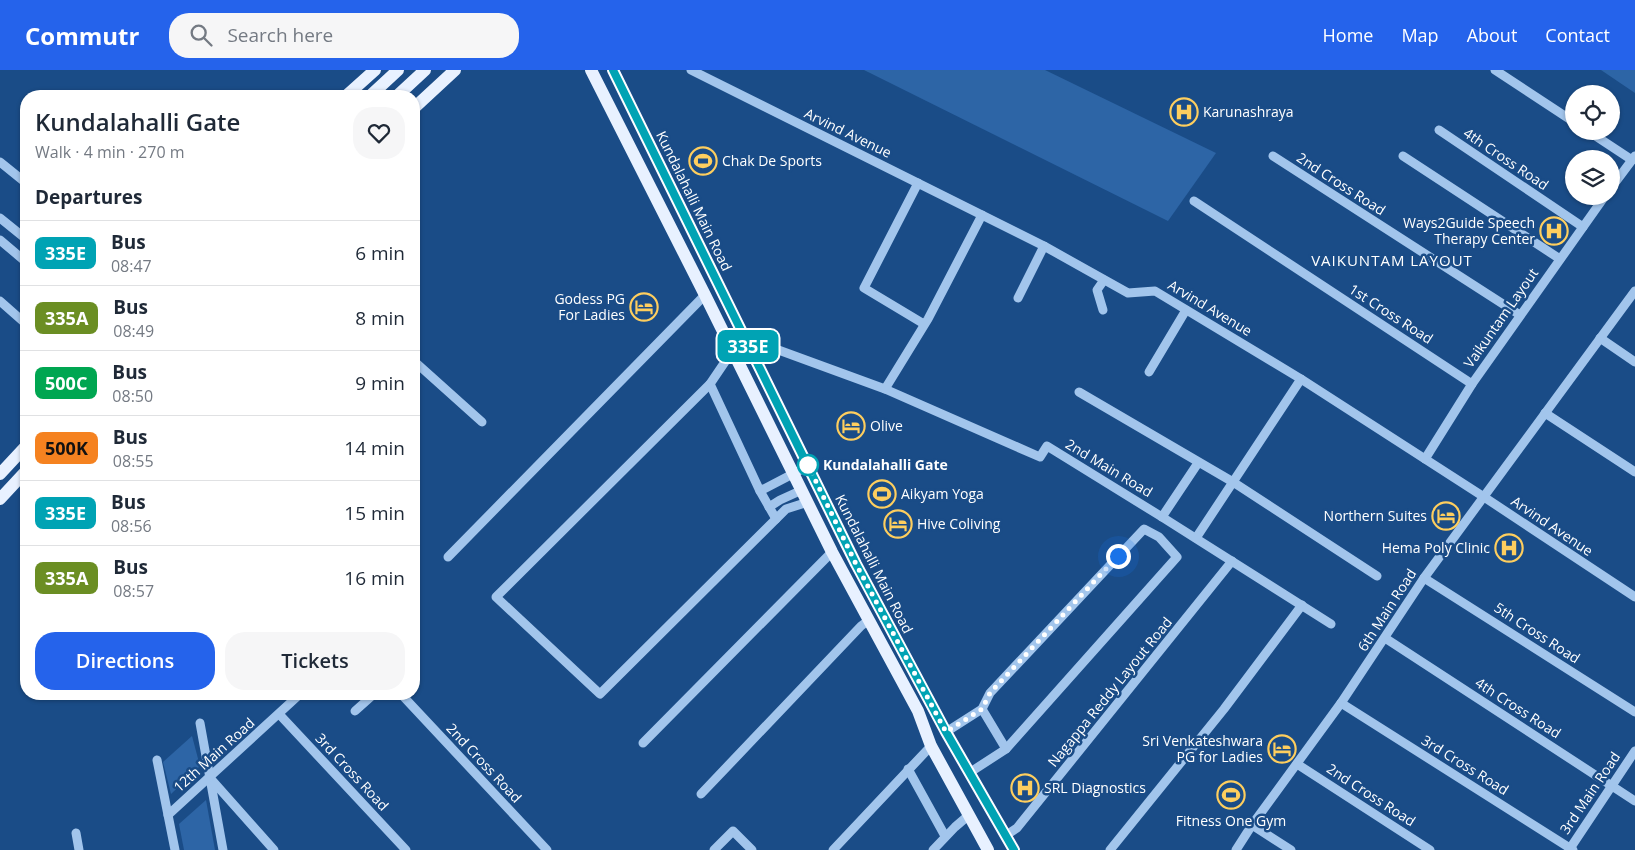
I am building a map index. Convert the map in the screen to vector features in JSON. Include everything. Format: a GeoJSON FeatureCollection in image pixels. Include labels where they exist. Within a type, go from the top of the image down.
{"type":"FeatureCollection","features":[{"type":"Feature","properties":{"kind":"main road"},"geometry":{"type":"LineString","coordinates":[[376,90],[398,70]]}},
{"type":"Feature","properties":{"kind":"main road"},"geometry":{"type":"LineString","coordinates":[[403,90],[425,70]]}},
{"type":"Feature","properties":{"kind":"main road"},"geometry":{"type":"LineString","coordinates":[[420,102],[455,70]]}},
{"type":"Feature","properties":{"kind":"main road"},"geometry":{"type":"LineString","coordinates":[[591,70],[705,294],[832,552],[918,711],[931,746],[988,850]]}},
{"type":"Feature","properties":{"kind":"main road","name":"Kundalahalli Main Road"},"geometry":{"type":"LineString","coordinates":[[612,70],[856,564],[946,732],[1014,850]]}},
{"type":"Feature","properties":{"kind":"main road"},"geometry":{"type":"LineString","coordinates":[[352,90],[372,71]]}},
{"type":"Feature","properties":{"kind":"main road"},"geometry":{"type":"LineString","coordinates":[[0,474],[20,452]]}},
{"type":"Feature","properties":{"kind":"main road"},"geometry":{"type":"LineString","coordinates":[[0,499],[20,477]]}},
{"type":"Feature","properties":{"kind":"street","name":"Arvind Avenue"},"geometry":{"type":"LineString","coordinates":[[691,70],[1044,246],[1128,293],[1156,291],[1301,379],[1635,597]]}},
{"type":"Feature","properties":{"kind":"street"},"geometry":{"type":"LineString","coordinates":[[1496,70],[1565,116]]}},
{"type":"Feature","properties":{"kind":"street","name":"4th Cross Road"},"geometry":{"type":"LineString","coordinates":[[1439,130],[1583,227]]}},
{"type":"Feature","properties":{"kind":"street"},"geometry":{"type":"LineString","coordinates":[[1603,140],[1633,158],[1620,176]]}},
{"type":"Feature","properties":{"kind":"street","name":"2nd Cross Road"},"geometry":{"type":"LineString","coordinates":[[1273,156],[1520,315]]}},
{"type":"Feature","properties":{"kind":"street"},"geometry":{"type":"LineString","coordinates":[[1403,156],[1560,258]]}},
{"type":"Feature","properties":{"kind":"street"},"geometry":{"type":"LineString","coordinates":[[0,162],[20,178]]}},
{"type":"Feature","properties":{"kind":"street"},"geometry":{"type":"LineString","coordinates":[[918,182],[864,288],[924,324]]}},
{"type":"Feature","properties":{"kind":"street","name":"1st Cross Road"},"geometry":{"type":"LineString","coordinates":[[1194,201],[1472,384]]}},
{"type":"Feature","properties":{"kind":"street","name":"Vaikuntam Layout"},"geometry":{"type":"LineString","coordinates":[[1425,459],[1472,384],[1599,205]]}},
{"type":"Feature","properties":{"kind":"street"},"geometry":{"type":"LineString","coordinates":[[885,389],[924,324],[982,215]]}},
{"type":"Feature","properties":{"kind":"street"},"geometry":{"type":"LineString","coordinates":[[0,218],[20,234]]}},
{"type":"Feature","properties":{"kind":"street"},"geometry":{"type":"LineString","coordinates":[[0,240],[20,257]]}},
{"type":"Feature","properties":{"kind":"street"},"geometry":{"type":"LineString","coordinates":[[1018,298],[1044,246]]}},
{"type":"Feature","properties":{"kind":"street"},"geometry":{"type":"LineString","coordinates":[[1103,310],[1097,290],[1104,280]]}},
{"type":"Feature","properties":{"kind":"street","name":"6th Main Road"},"geometry":{"type":"LineString","coordinates":[[1236,850],[1252,825],[1342,703],[1424,578],[1635,291]]}},
{"type":"Feature","properties":{"kind":"street"},"geometry":{"type":"LineString","coordinates":[[448,557],[705,294]]}},
{"type":"Feature","properties":{"kind":"street"},"geometry":{"type":"LineString","coordinates":[[0,301],[20,319]]}},
{"type":"Feature","properties":{"kind":"street"},"geometry":{"type":"LineString","coordinates":[[1149,372],[1186,310]]}},
{"type":"Feature","properties":{"kind":"street"},"geometry":{"type":"LineString","coordinates":[[1600,338],[1635,362]]}},
{"type":"Feature","properties":{"kind":"street","name":"2nd Main Road"},"geometry":{"type":"LineString","coordinates":[[749,348],[762,344],[885,389],[1040,457],[1047,446],[1302,604],[1331,624]]}},
{"type":"Feature","properties":{"kind":"street"},"geometry":{"type":"LineString","coordinates":[[733,350],[710,384],[496,597],[600,694],[786,509],[808,502]]}},
{"type":"Feature","properties":{"kind":"street"},"geometry":{"type":"LineString","coordinates":[[420,366],[482,422]]}},
{"type":"Feature","properties":{"kind":"street"},"geometry":{"type":"LineString","coordinates":[[1196,538],[1301,379]]}},
{"type":"Feature","properties":{"kind":"street"},"geometry":{"type":"LineString","coordinates":[[710,384],[760,491],[776,519]]}},
{"type":"Feature","properties":{"kind":"street"},"geometry":{"type":"LineString","coordinates":[[1080,392],[1233,482],[1377,576]]}},
{"type":"Feature","properties":{"kind":"street"},"geometry":{"type":"LineString","coordinates":[[1545,413],[1635,472]]}},
{"type":"Feature","properties":{"kind":"street"},"geometry":{"type":"LineString","coordinates":[[1162,517],[1198,463]]}},
{"type":"Feature","properties":{"kind":"street"},"geometry":{"type":"LineString","coordinates":[[760,491],[808,466]]}},
{"type":"Feature","properties":{"kind":"street"},"geometry":{"type":"LineString","coordinates":[[770,507],[802,490]]}},
{"type":"Feature","properties":{"kind":"street"},"geometry":{"type":"LineString","coordinates":[[946,732],[982,709],[990,693],[1144,528],[1159,537],[1177,557],[1006,749],[969,772]]}},
{"type":"Feature","properties":{"kind":"street"},"geometry":{"type":"LineString","coordinates":[[643,744],[832,552]]}},
{"type":"Feature","properties":{"kind":"street","name":"Nagappa Reddy Layout Road"},"geometry":{"type":"LineString","coordinates":[[1005,836],[1017,828],[1232,561]]}},
{"type":"Feature","properties":{"kind":"street","name":"5th Cross Road"},"geometry":{"type":"LineString","coordinates":[[1424,578],[1635,712]]}},
{"type":"Feature","properties":{"kind":"street"},"geometry":{"type":"LineString","coordinates":[[1110,850],[1224,709],[1302,604]]}},
{"type":"Feature","properties":{"kind":"street"},"geometry":{"type":"LineString","coordinates":[[701,794],[868,620]]}},
{"type":"Feature","properties":{"kind":"street","name":"4th Cross Road"},"geometry":{"type":"LineString","coordinates":[[1385,638],[1635,801]]}},
{"type":"Feature","properties":{"kind":"street","name":"12th Main Road"},"geometry":{"type":"LineString","coordinates":[[168,815],[294,700]]}},
{"type":"Feature","properties":{"kind":"street"},"geometry":{"type":"LineString","coordinates":[[355,711],[367,700]]}},
{"type":"Feature","properties":{"kind":"street","name":"2nd Cross Road"},"geometry":{"type":"LineString","coordinates":[[408,700],[547,850]]}},
{"type":"Feature","properties":{"kind":"street","name":"3rd Cross Road"},"geometry":{"type":"LineString","coordinates":[[1342,703],[1571,849]]}},
{"type":"Feature","properties":{"kind":"street"},"geometry":{"type":"LineString","coordinates":[[982,709],[1006,749]]}},
{"type":"Feature","properties":{"kind":"street","name":"3rd Cross Road"},"geometry":{"type":"LineString","coordinates":[[279,714],[406,850]]}},
{"type":"Feature","properties":{"kind":"street"},"geometry":{"type":"LineString","coordinates":[[200,723],[223,850]]}},
{"type":"Feature","properties":{"kind":"street"},"geometry":{"type":"LineString","coordinates":[[832,850],[931,746]]}},
{"type":"Feature","properties":{"kind":"street","name":"3rd Main Road"},"geometry":{"type":"LineString","coordinates":[[1571,849],[1635,751]]}},
{"type":"Feature","properties":{"kind":"street"},"geometry":{"type":"LineString","coordinates":[[157,760],[175,850]]}},
{"type":"Feature","properties":{"kind":"street","name":"2nd Cross Road"},"geometry":{"type":"LineString","coordinates":[[1297,764],[1430,850]]}},
{"type":"Feature","properties":{"kind":"street"},"geometry":{"type":"LineString","coordinates":[[908,769],[945,836]]}},
{"type":"Feature","properties":{"kind":"street"},"geometry":{"type":"LineString","coordinates":[[210,778],[274,850]]}},
{"type":"Feature","properties":{"kind":"street"},"geometry":{"type":"LineString","coordinates":[[933,850],[945,836],[969,815]]}},
{"type":"Feature","properties":{"kind":"street"},"geometry":{"type":"LineString","coordinates":[[1252,825],[1291,850]]}},
{"type":"Feature","properties":{"kind":"street"},"geometry":{"type":"LineString","coordinates":[[714,850],[734,831],[752,850]]}},
{"type":"Feature","properties":{"kind":"street"},"geometry":{"type":"LineString","coordinates":[[76,833],[79,850]]}},
{"type":"Feature","properties":{"kind":"shaded area"},"geometry":{"type":"Polygon","coordinates":[[[864,70],[1045,70],[1216,153],[1168,221],[864,70]]]}},
{"type":"Feature","properties":{"kind":"shaded area"},"geometry":{"type":"Polygon","coordinates":[[[1601,70],[1635,70],[1635,93],[1601,70]]]}},
{"type":"Feature","properties":{"kind":"shaded area"},"geometry":{"type":"Polygon","coordinates":[[[192,736],[200,766],[171,794],[163,762],[192,736]]]}},
{"type":"Feature","properties":{"kind":"shaded area"},"geometry":{"type":"Polygon","coordinates":[[[206,800],[215,850],[184,850],[179,824],[206,800]]]}},
{"type":"Feature","properties":{"kind":"bus line","name":"335E"},"geometry":{"type":"LineString","coordinates":[[613,70],[856,564],[946,732],[1014,850]]}},
{"type":"Feature","properties":{"kind":"place","name":"Karunashraya"},"geometry":{"type":"Point","coordinates":[1184,112]}},
{"type":"Feature","properties":{"kind":"place","name":"Chak De Sports"},"geometry":{"type":"Point","coordinates":[703,161]}},
{"type":"Feature","properties":{"kind":"place","name":"Ways2Guide Speech Therapy Center"},"geometry":{"type":"Point","coordinates":[1554,231]}},
{"type":"Feature","properties":{"kind":"place","name":"Godess PG For Ladies"},"geometry":{"type":"Point","coordinates":[644,307]}},
{"type":"Feature","properties":{"kind":"place","name":"Olive"},"geometry":{"type":"Point","coordinates":[851,426]}},
{"type":"Feature","properties":{"kind":"place","name":"Kundalahalli Gate"},"geometry":{"type":"Point","coordinates":[808,465]}},
{"type":"Feature","properties":{"kind":"place","name":"Aikyam Yoga"},"geometry":{"type":"Point","coordinates":[882,494]}},
{"type":"Feature","properties":{"kind":"place","name":"Northern Suites"},"geometry":{"type":"Point","coordinates":[1446,516]}},
{"type":"Feature","properties":{"kind":"place","name":"Hive Coliving"},"geometry":{"type":"Point","coordinates":[898,524]}},
{"type":"Feature","properties":{"kind":"place","name":"Hema Poly Clinic"},"geometry":{"type":"Point","coordinates":[1509,548]}},
{"type":"Feature","properties":{"kind":"place","name":"Sri Venkateshwara PG for Ladies"},"geometry":{"type":"Point","coordinates":[1282,749]}},
{"type":"Feature","properties":{"kind":"place","name":"SRL Diagnostics"},"geometry":{"type":"Point","coordinates":[1025,788]}},
{"type":"Feature","properties":{"kind":"place","name":"Fitness One Gym"},"geometry":{"type":"Point","coordinates":[1231,795]}},
{"type":"Feature","properties":{"kind":"district","name":"VAIKUNTAM LAYOUT"},"geometry":{"type":"Point","coordinates":[1392,261]}},
{"type":"Feature","properties":{"kind":"route"},"geometry":{"type":"LineString","coordinates":[[808,465],[856,564],[946,732],[982,709],[990,693],[1118,556]]}}]}
